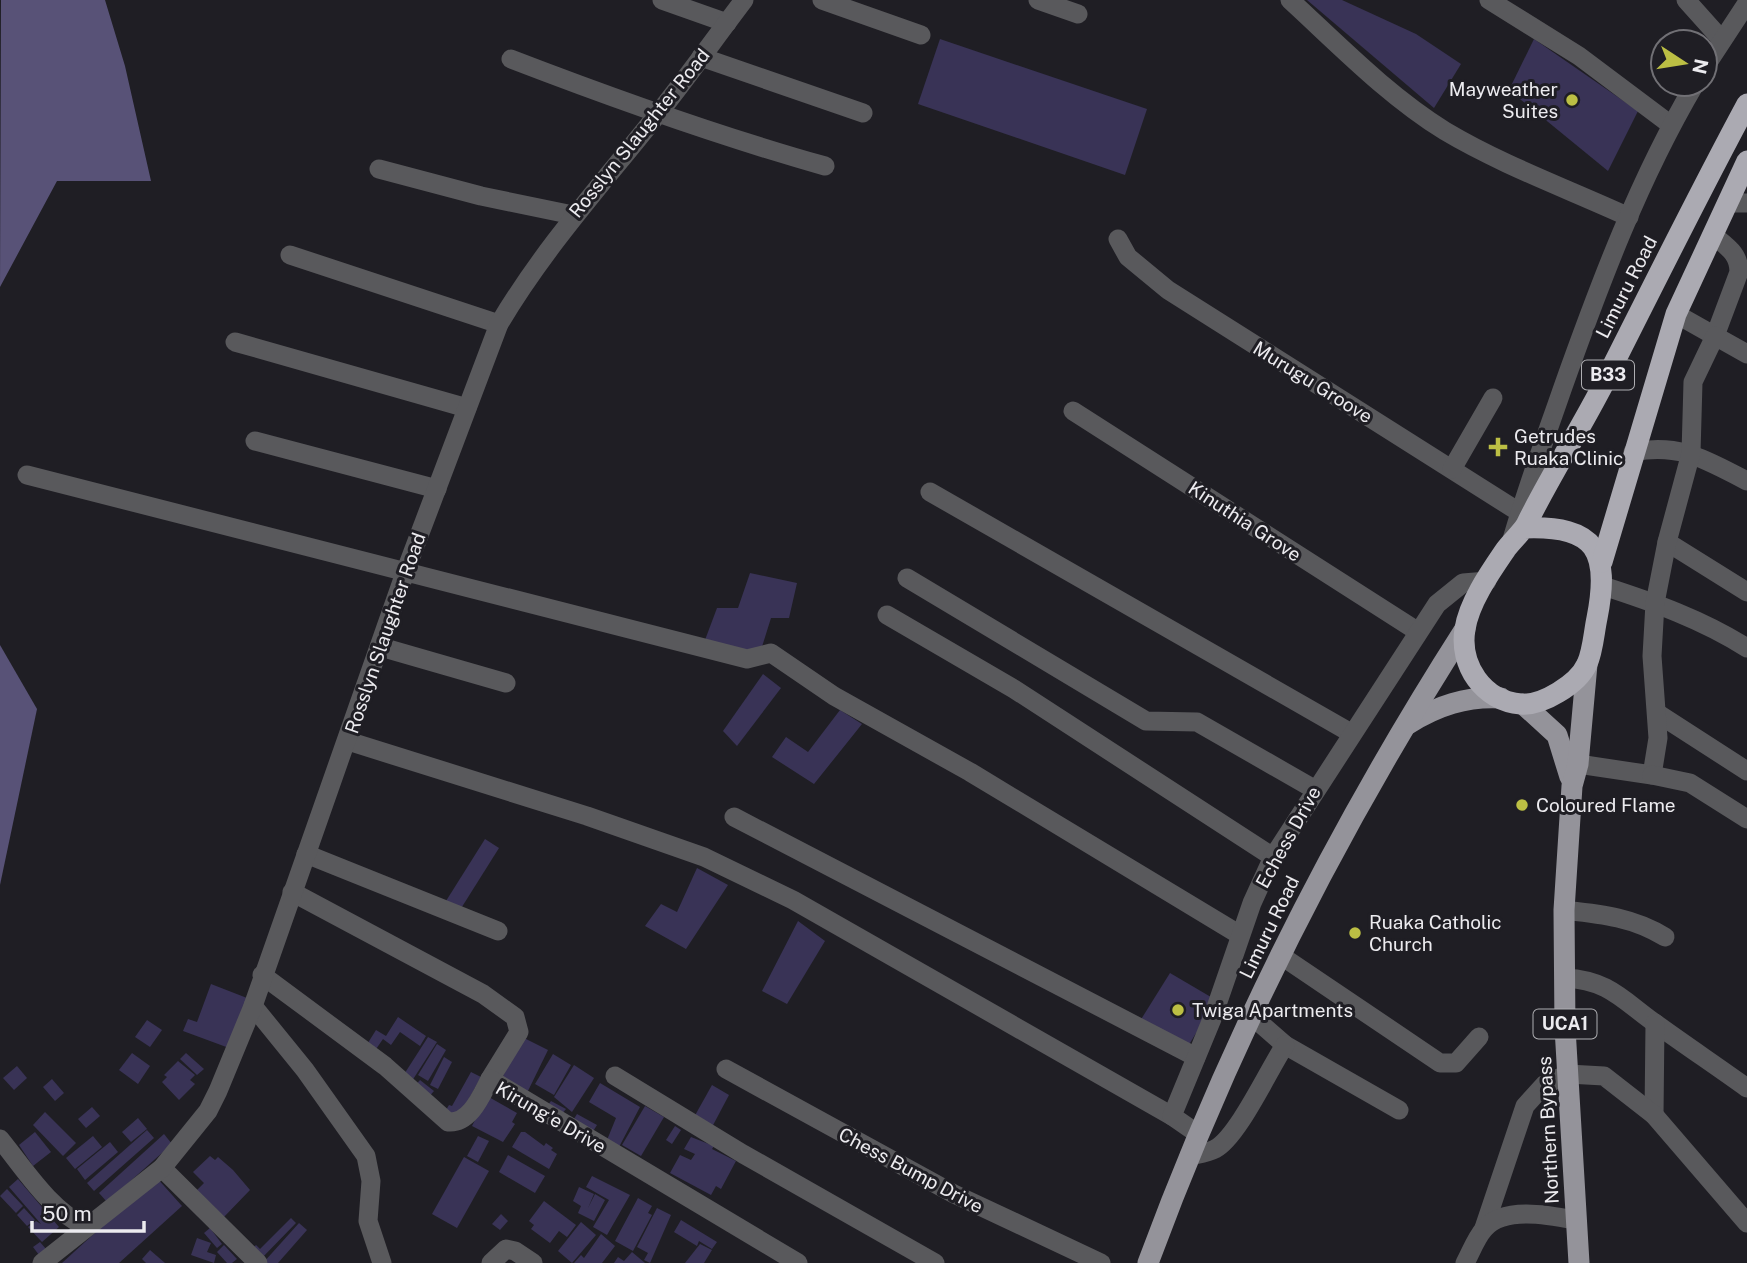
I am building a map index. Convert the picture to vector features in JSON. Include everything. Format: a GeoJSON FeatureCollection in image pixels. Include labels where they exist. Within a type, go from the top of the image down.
{"type":"FeatureCollection","features":[{"type":"Feature","properties":{"kind":"highway","name":"Limuru Road"},"geometry":{"type":"LineString","coordinates":[[1518,528],[1604,384],[1657,272],[1747,104]]}},
{"type":"Feature","properties":{"kind":"highway","name":"B33"},"geometry":{"type":"LineString","coordinates":[[1713,235],[1737,203],[1747,161]]}},
{"type":"Feature","properties":{"kind":"highway","name":"Northern Bypass"},"geometry":{"type":"LineString","coordinates":[[1587,664],[1603,586],[1602,562],[1633,452],[1676,314],[1713,235]]}},
{"type":"Feature","properties":{"kind":"highway"},"geometry":{"type":"LineString","coordinates":[[1465,629],[1518,528],[1555,528],[1573,534],[1587,542],[1602,562]]}},
{"type":"Feature","properties":{"kind":"highway","name":"Northern Bypass"},"geometry":{"type":"LineString","coordinates":[[1465,629],[1465,652],[1469,669],[1479,684],[1500,698],[1523,704]]}},
{"type":"Feature","properties":{"kind":"highway"},"geometry":{"type":"LineString","coordinates":[[1523,704],[1569,685],[1587,664]]}},
{"type":"Feature","properties":{"kind":"main road","name":"Limuru Road"},"geometry":{"type":"LineString","coordinates":[[1148,1263],[1198,1134],[1280,955],[1347,826],[1465,629]]}},
{"type":"Feature","properties":{"kind":"main road","name":"Northern Bypass"},"geometry":{"type":"LineString","coordinates":[[1579,1263],[1568,1074],[1564,910],[1572,786],[1578,764],[1587,664]]}},
{"type":"Feature","properties":{"kind":"main road","name":"Northern Bypass"},"geometry":{"type":"LineString","coordinates":[[1408,724],[1432,709],[1453,702],[1482,697],[1500,698]]}},
{"type":"Feature","properties":{"kind":"main road","name":"Northern Bypass"},"geometry":{"type":"LineString","coordinates":[[1523,704],[1557,735],[1564,748],[1572,786]]}},
{"type":"Feature","properties":{"kind":"street"},"geometry":{"type":"LineString","coordinates":[[662,0],[727,23]]}},
{"type":"Feature","properties":{"kind":"street","name":"Rosslyn Slaughter Road"},"geometry":{"type":"LineString","coordinates":[[45,1262],[162,1168],[208,1111],[253,1006],[406,570],[499,324],[520,288],[573,215],[657,115],[744,0]]}},
{"type":"Feature","properties":{"kind":"street"},"geometry":{"type":"LineString","coordinates":[[821,0],[921,35]]}},
{"type":"Feature","properties":{"kind":"street"},"geometry":{"type":"LineString","coordinates":[[1038,0],[1078,14]]}},
{"type":"Feature","properties":{"kind":"street"},"geometry":{"type":"LineString","coordinates":[[1290,0],[1366,72],[1442,129],[1480,151],[1629,217]]}},
{"type":"Feature","properties":{"kind":"street"},"geometry":{"type":"LineString","coordinates":[[1489,0],[1579,56],[1671,125]]}},
{"type":"Feature","properties":{"kind":"street"},"geometry":{"type":"LineString","coordinates":[[1686,0],[1721,39]]}},
{"type":"Feature","properties":{"kind":"street"},"geometry":{"type":"LineString","coordinates":[[1719,42],[1747,3]]}},
{"type":"Feature","properties":{"kind":"street"},"geometry":{"type":"LineString","coordinates":[[701,57],[863,113]]}},
{"type":"Feature","properties":{"kind":"street"},"geometry":{"type":"LineString","coordinates":[[511,59],[657,115],[825,166]]}},
{"type":"Feature","properties":{"kind":"street"},"geometry":{"type":"LineString","coordinates":[[1518,528],[1595,297],[1671,125],[1687,98]]}},
{"type":"Feature","properties":{"kind":"street"},"geometry":{"type":"LineString","coordinates":[[379,169],[481,196],[573,215]]}},
{"type":"Feature","properties":{"kind":"street"},"geometry":{"type":"LineString","coordinates":[[1652,775],[1658,738],[1652,656],[1655,603],[1667,542],[1692,453],[1693,382],[1743,275],[1736,255],[1713,235]]}},
{"type":"Feature","properties":{"kind":"street","name":"Murugu Groove"},"geometry":{"type":"LineString","coordinates":[[1118,239],[1128,257],[1168,290],[1452,469],[1518,528]]}},
{"type":"Feature","properties":{"kind":"street"},"geometry":{"type":"LineString","coordinates":[[290,255],[499,324]]}},
{"type":"Feature","properties":{"kind":"street"},"geometry":{"type":"LineString","coordinates":[[1676,314],[1747,355]]}},
{"type":"Feature","properties":{"kind":"street"},"geometry":{"type":"LineString","coordinates":[[235,342],[467,408]]}},
{"type":"Feature","properties":{"kind":"street"},"geometry":{"type":"LineString","coordinates":[[1452,469],[1493,398]]}},
{"type":"Feature","properties":{"kind":"street","name":"Kinuthia Grove"},"geometry":{"type":"LineString","coordinates":[[1073,411],[1417,631]]}},
{"type":"Feature","properties":{"kind":"street"},"geometry":{"type":"LineString","coordinates":[[255,442],[437,489]]}},
{"type":"Feature","properties":{"kind":"street"},"geometry":{"type":"LineString","coordinates":[[1633,452],[1651,449],[1692,453],[1747,481]]}},
{"type":"Feature","properties":{"kind":"street"},"geometry":{"type":"LineString","coordinates":[[27,475],[747,659],[771,653],[834,696],[971,772],[1240,935]]}},
{"type":"Feature","properties":{"kind":"street"},"geometry":{"type":"LineString","coordinates":[[930,492],[1350,733]]}},
{"type":"Feature","properties":{"kind":"street"},"geometry":{"type":"LineString","coordinates":[[1667,542],[1747,592]]}},
{"type":"Feature","properties":{"kind":"street"},"geometry":{"type":"LineString","coordinates":[[907,578],[1146,720],[1196,722],[1314,789]]}},
{"type":"Feature","properties":{"kind":"street","name":"Echess Drive"},"geometry":{"type":"LineString","coordinates":[[1172,1116],[1212,1019],[1240,935],[1273,856],[1417,631],[1449,591],[1462,583],[1488,581]]}},
{"type":"Feature","properties":{"kind":"street"},"geometry":{"type":"LineString","coordinates":[[1603,586],[1655,603],[1726,634],[1747,648]]}},
{"type":"Feature","properties":{"kind":"street"},"geometry":{"type":"LineString","coordinates":[[887,615],[1014,689],[1273,856]]}},
{"type":"Feature","properties":{"kind":"street"},"geometry":{"type":"LineString","coordinates":[[381,647],[506,683]]}},
{"type":"Feature","properties":{"kind":"street"},"geometry":{"type":"LineString","coordinates":[[1657,713],[1747,771]]}},
{"type":"Feature","properties":{"kind":"street"},"geometry":{"type":"LineString","coordinates":[[348,741],[587,816],[704,857],[793,901],[1172,1116],[1198,1134]]}},
{"type":"Feature","properties":{"kind":"street"},"geometry":{"type":"LineString","coordinates":[[1578,764],[1690,783],[1747,819]]}},
{"type":"Feature","properties":{"kind":"street"},"geometry":{"type":"LineString","coordinates":[[734,817],[1196,1057]]}},
{"type":"Feature","properties":{"kind":"street"},"geometry":{"type":"LineString","coordinates":[[306,854],[498,931]]}},
{"type":"Feature","properties":{"kind":"street"},"geometry":{"type":"LineString","coordinates":[[292,892],[483,994],[515,1017],[519,1032],[491,1079]]}},
{"type":"Feature","properties":{"kind":"street"},"geometry":{"type":"LineString","coordinates":[[1564,910],[1617,916],[1641,923],[1665,937]]}},
{"type":"Feature","properties":{"kind":"street"},"geometry":{"type":"LineString","coordinates":[[1280,955],[1440,1063],[1456,1063],[1479,1037]]}},
{"type":"Feature","properties":{"kind":"street","name":"Kirung'e Drive"},"geometry":{"type":"LineString","coordinates":[[262,975],[385,1066],[448,1122],[457,1123],[470,1113],[491,1079],[798,1263]]}},
{"type":"Feature","properties":{"kind":"street"},"geometry":{"type":"LineString","coordinates":[[1565,978],[1587,979],[1621,994],[1655,1023],[1747,1088]]}},
{"type":"Feature","properties":{"kind":"street"},"geometry":{"type":"LineString","coordinates":[[253,1006],[305,1070],[366,1156],[372,1181],[368,1221],[382,1263]]}},
{"type":"Feature","properties":{"kind":"street"},"geometry":{"type":"LineString","coordinates":[[1252,1016],[1284,1045],[1399,1110]]}},
{"type":"Feature","properties":{"kind":"street"},"geometry":{"type":"LineString","coordinates":[[1654,1115],[1655,1023]]}},
{"type":"Feature","properties":{"kind":"street"},"geometry":{"type":"LineString","coordinates":[[1189,1156],[1216,1149],[1226,1141],[1237,1128],[1284,1045]]}},
{"type":"Feature","properties":{"kind":"street","name":"Chess Bump Drive"},"geometry":{"type":"LineString","coordinates":[[726,1069],[954,1194],[1101,1263]]}},
{"type":"Feature","properties":{"kind":"street"},"geometry":{"type":"LineString","coordinates":[[1465,1263],[1484,1228],[1525,1105],[1545,1085],[1568,1074],[1604,1076],[1654,1115],[1747,1223]]}},
{"type":"Feature","properties":{"kind":"street"},"geometry":{"type":"LineString","coordinates":[[615,1076],[743,1154],[935,1263]]}},
{"type":"Feature","properties":{"kind":"street"},"geometry":{"type":"LineString","coordinates":[[0,1139],[52,1203],[69,1218],[86,1227]]}},
{"type":"Feature","properties":{"kind":"street"},"geometry":{"type":"LineString","coordinates":[[162,1168],[258,1263]]}},
{"type":"Feature","properties":{"kind":"street"},"geometry":{"type":"LineString","coordinates":[[1484,1228],[1500,1218],[1523,1214],[1575,1220]]}},
{"type":"Feature","properties":{"kind":"street"},"geometry":{"type":"LineString","coordinates":[[491,1263],[506,1249],[533,1263]]}},
{"type":"Feature","properties":{"kind":"shaded area"},"geometry":{"type":"Polygon","coordinates":[[[1,0],[105,0],[125,66],[151,181],[57,181],[0,287],[1,0]]]}},
{"type":"Feature","properties":{"kind":"shaded area"},"geometry":{"type":"Polygon","coordinates":[[[0,645],[37,709],[0,885],[0,645]]]}},
{"type":"Feature","properties":{"kind":"building"},"geometry":{"type":"Polygon","coordinates":[[[1307,0],[1342,0],[1416,34],[1461,64],[1434,108],[1307,0]]]}},
{"type":"Feature","properties":{"kind":"building"},"geometry":{"type":"Polygon","coordinates":[[[940,39],[1147,109],[1125,175],[918,104],[940,39]]]}},
{"type":"Feature","properties":{"kind":"building","name":"Mayweather Suites"},"geometry":{"type":"Polygon","coordinates":[[[1534,39],[1638,111],[1608,171],[1509,90],[1534,39]]]}},
{"type":"Feature","properties":{"kind":"building"},"geometry":{"type":"Polygon","coordinates":[[[750,573],[797,583],[789,618],[771,618],[760,653],[705,640],[717,608],[738,608],[750,573]]]}},
{"type":"Feature","properties":{"kind":"building"},"geometry":{"type":"Polygon","coordinates":[[[763,674],[781,688],[737,746],[723,731],[763,674]]]}},
{"type":"Feature","properties":{"kind":"building"},"geometry":{"type":"Polygon","coordinates":[[[840,710],[862,724],[814,784],[772,757],[786,737],[808,752],[840,710]]]}},
{"type":"Feature","properties":{"kind":"building"},"geometry":{"type":"Polygon","coordinates":[[[485,839],[499,848],[460,910],[446,901],[485,839]]]}},
{"type":"Feature","properties":{"kind":"building"},"geometry":{"type":"Polygon","coordinates":[[[697,868],[728,885],[686,949],[645,926],[661,904],[677,912],[697,868]]]}},
{"type":"Feature","properties":{"kind":"building"},"geometry":{"type":"Polygon","coordinates":[[[798,921],[825,941],[787,1004],[762,991],[798,921]]]}},
{"type":"Feature","properties":{"kind":"building","name":"Twiga Apartments"},"geometry":{"type":"Polygon","coordinates":[[[1170,973],[1216,1000],[1187,1048],[1140,1021],[1170,973]]]}},
{"type":"Feature","properties":{"kind":"building"},"geometry":{"type":"Polygon","coordinates":[[[211,984],[247,998],[229,1048],[183,1031],[188,1019],[197,1022],[211,984]]]}},
{"type":"Feature","properties":{"kind":"building"},"geometry":{"type":"Polygon","coordinates":[[[398,1017],[426,1036],[420,1046],[400,1032],[391,1045],[383,1039],[374,1052],[366,1046],[376,1030],[386,1036],[398,1017]]]}},
{"type":"Feature","properties":{"kind":"building"},"geometry":{"type":"Polygon","coordinates":[[[147,1020],[162,1030],[150,1047],[135,1037],[147,1020]]]}},
{"type":"Feature","properties":{"kind":"building"},"geometry":{"type":"Polygon","coordinates":[[[428,1037],[437,1042],[410,1084],[401,1079],[428,1037]]]}},
{"type":"Feature","properties":{"kind":"building"},"geometry":{"type":"Polygon","coordinates":[[[522,1037],[548,1050],[526,1095],[500,1082],[522,1037]]]}},
{"type":"Feature","properties":{"kind":"building"},"geometry":{"type":"Polygon","coordinates":[[[437,1044],[446,1050],[428,1081],[418,1075],[437,1044]]]}},
{"type":"Feature","properties":{"kind":"building"},"geometry":{"type":"Polygon","coordinates":[[[132,1053],[150,1066],[138,1084],[119,1070],[132,1053]]]}},
{"type":"Feature","properties":{"kind":"building"},"geometry":{"type":"Polygon","coordinates":[[[186,1053],[204,1069],[197,1075],[180,1059],[186,1053]]]}},
{"type":"Feature","properties":{"kind":"building"},"geometry":{"type":"Polygon","coordinates":[[[553,1054],[571,1065],[554,1095],[535,1084],[553,1054]]]}},
{"type":"Feature","properties":{"kind":"building"},"geometry":{"type":"Polygon","coordinates":[[[444,1057],[452,1062],[438,1089],[430,1085],[444,1057]]]}},
{"type":"Feature","properties":{"kind":"building"},"geometry":{"type":"Polygon","coordinates":[[[178,1061],[195,1075],[190,1080],[195,1084],[179,1100],[162,1082],[167,1077],[164,1075],[178,1061]]]}},
{"type":"Feature","properties":{"kind":"building"},"geometry":{"type":"Polygon","coordinates":[[[574,1065],[594,1078],[572,1112],[554,1097],[574,1065]]]}},
{"type":"Feature","properties":{"kind":"building"},"geometry":{"type":"Polygon","coordinates":[[[17,1066],[27,1078],[14,1090],[3,1078],[17,1066]]]}},
{"type":"Feature","properties":{"kind":"building"},"geometry":{"type":"Polygon","coordinates":[[[471,1072],[481,1077],[456,1122],[443,1115],[449,1105],[452,1106],[471,1072]]]}},
{"type":"Feature","properties":{"kind":"building"},"geometry":{"type":"Polygon","coordinates":[[[52,1079],[64,1093],[55,1101],[43,1087],[52,1079]]]}},
{"type":"Feature","properties":{"kind":"building"},"geometry":{"type":"Polygon","coordinates":[[[420,1080],[434,1091],[427,1099],[413,1088],[420,1080]]]}},
{"type":"Feature","properties":{"kind":"building"},"geometry":{"type":"Polygon","coordinates":[[[600,1083],[640,1107],[619,1147],[607,1140],[616,1118],[589,1102],[600,1083]]]}},
{"type":"Feature","properties":{"kind":"building"},"geometry":{"type":"Polygon","coordinates":[[[712,1085],[729,1095],[711,1129],[693,1119],[712,1085]]]}},
{"type":"Feature","properties":{"kind":"building"},"geometry":{"type":"Polygon","coordinates":[[[487,1096],[517,1113],[512,1122],[515,1124],[503,1142],[472,1126],[487,1096]]]}},
{"type":"Feature","properties":{"kind":"building"},"geometry":{"type":"Polygon","coordinates":[[[551,1101],[566,1109],[561,1115],[548,1105],[551,1101]]]}},
{"type":"Feature","properties":{"kind":"building"},"geometry":{"type":"Polygon","coordinates":[[[645,1106],[664,1117],[641,1156],[622,1145],[645,1106]]]}},
{"type":"Feature","properties":{"kind":"building"},"geometry":{"type":"Polygon","coordinates":[[[92,1107],[100,1116],[86,1128],[78,1119],[92,1107]]]}},
{"type":"Feature","properties":{"kind":"building"},"geometry":{"type":"Polygon","coordinates":[[[45,1112],[76,1143],[63,1156],[33,1125],[45,1112]]]}},
{"type":"Feature","properties":{"kind":"building"},"geometry":{"type":"Polygon","coordinates":[[[577,1114],[597,1125],[592,1133],[572,1122],[577,1114]]]}},
{"type":"Feature","properties":{"kind":"building"},"geometry":{"type":"Polygon","coordinates":[[[138,1118],[147,1129],[131,1142],[122,1132],[138,1118]]]}},
{"type":"Feature","properties":{"kind":"building"},"geometry":{"type":"Polygon","coordinates":[[[675,1126],[681,1130],[672,1144],[666,1140],[675,1126]]]}},
{"type":"Feature","properties":{"kind":"building"},"geometry":{"type":"Polygon","coordinates":[[[147,1130],[154,1138],[94,1191],[87,1183],[147,1130]]]}},
{"type":"Feature","properties":{"kind":"building"},"geometry":{"type":"Polygon","coordinates":[[[35,1132],[51,1152],[33,1166],[19,1145],[35,1132]]]}},
{"type":"Feature","properties":{"kind":"building"},"geometry":{"type":"Polygon","coordinates":[[[521,1132],[544,1146],[546,1143],[553,1148],[551,1150],[557,1154],[549,1169],[512,1147],[521,1132]]]}},
{"type":"Feature","properties":{"kind":"building"},"geometry":{"type":"Polygon","coordinates":[[[164,1134],[172,1144],[107,1202],[99,1193],[164,1134]]]}},
{"type":"Feature","properties":{"kind":"building"},"geometry":{"type":"Polygon","coordinates":[[[93,1136],[102,1147],[75,1169],[66,1158],[93,1136]]]}},
{"type":"Feature","properties":{"kind":"building"},"geometry":{"type":"Polygon","coordinates":[[[478,1136],[489,1141],[478,1162],[467,1156],[478,1136]]]}},
{"type":"Feature","properties":{"kind":"building"},"geometry":{"type":"Polygon","coordinates":[[[691,1137],[714,1146],[712,1149],[736,1161],[721,1189],[716,1186],[711,1195],[670,1173],[680,1155],[691,1160],[695,1154],[684,1149],[691,1137]]]}},
{"type":"Feature","properties":{"kind":"building"},"geometry":{"type":"Polygon","coordinates":[[[110,1142],[118,1152],[85,1180],[77,1169],[110,1142]]]}},
{"type":"Feature","properties":{"kind":"building"},"geometry":{"type":"Polygon","coordinates":[[[508,1155],[545,1176],[535,1193],[499,1172],[508,1155]]]}},
{"type":"Feature","properties":{"kind":"building"},"geometry":{"type":"Polygon","coordinates":[[[210,1156],[215,1160],[218,1157],[250,1190],[222,1219],[195,1192],[204,1183],[193,1172],[210,1156]]]}},
{"type":"Feature","properties":{"kind":"building"},"geometry":{"type":"Polygon","coordinates":[[[464,1157],[489,1171],[457,1228],[432,1214],[464,1157]]]}},
{"type":"Feature","properties":{"kind":"building"},"geometry":{"type":"Polygon","coordinates":[[[592,1176],[630,1195],[607,1235],[593,1227],[609,1200],[586,1187],[592,1176]]]}},
{"type":"Feature","properties":{"kind":"building"},"geometry":{"type":"Polygon","coordinates":[[[156,1177],[182,1206],[119,1263],[62,1263],[156,1177]]]}},
{"type":"Feature","properties":{"kind":"building"},"geometry":{"type":"Polygon","coordinates":[[[18,1179],[59,1227],[42,1242],[28,1227],[36,1221],[41,1224],[9,1187],[18,1179]]]}},
{"type":"Feature","properties":{"kind":"building"},"geometry":{"type":"Polygon","coordinates":[[[579,1187],[594,1194],[588,1208],[595,1194],[605,1200],[594,1221],[578,1213],[581,1206],[573,1201],[579,1187]]]}},
{"type":"Feature","properties":{"kind":"building"},"geometry":{"type":"Polygon","coordinates":[[[7,1189],[23,1206],[16,1213],[0,1196],[7,1189]]]}},
{"type":"Feature","properties":{"kind":"building"},"geometry":{"type":"Polygon","coordinates":[[[638,1198],[652,1206],[648,1213],[652,1215],[633,1251],[615,1241],[638,1198]]]}},
{"type":"Feature","properties":{"kind":"building"},"geometry":{"type":"Polygon","coordinates":[[[544,1201],[576,1225],[567,1237],[559,1231],[550,1243],[531,1229],[534,1225],[529,1221],[544,1201]]]}},
{"type":"Feature","properties":{"kind":"building"},"geometry":{"type":"Polygon","coordinates":[[[24,1208],[35,1220],[27,1226],[17,1215],[24,1208]]]}},
{"type":"Feature","properties":{"kind":"building"},"geometry":{"type":"Polygon","coordinates":[[[657,1208],[671,1215],[650,1263],[644,1260],[648,1253],[637,1247],[657,1208]]]}},
{"type":"Feature","properties":{"kind":"building"},"geometry":{"type":"Polygon","coordinates":[[[501,1214],[508,1221],[500,1230],[492,1224],[501,1214]]]}},
{"type":"Feature","properties":{"kind":"building"},"geometry":{"type":"Polygon","coordinates":[[[291,1218],[296,1223],[260,1260],[250,1251],[256,1245],[260,1249],[291,1218]]]}},
{"type":"Feature","properties":{"kind":"building"},"geometry":{"type":"Polygon","coordinates":[[[681,1220],[717,1242],[712,1249],[699,1241],[697,1246],[674,1232],[681,1220]]]}},
{"type":"Feature","properties":{"kind":"building"},"geometry":{"type":"Polygon","coordinates":[[[581,1222],[596,1235],[572,1263],[558,1251],[581,1222]]]}},
{"type":"Feature","properties":{"kind":"building"},"geometry":{"type":"Polygon","coordinates":[[[299,1223],[307,1230],[278,1263],[263,1263],[299,1223]]]}},
{"type":"Feature","properties":{"kind":"building"},"geometry":{"type":"Polygon","coordinates":[[[210,1228],[222,1244],[217,1248],[204,1233],[210,1228]]]}},
{"type":"Feature","properties":{"kind":"building"},"geometry":{"type":"Polygon","coordinates":[[[601,1234],[615,1246],[602,1263],[574,1263],[581,1255],[584,1258],[601,1234]]]}},
{"type":"Feature","properties":{"kind":"building"},"geometry":{"type":"Polygon","coordinates":[[[197,1238],[211,1243],[207,1252],[216,1255],[214,1263],[191,1255],[197,1238]]]}},
{"type":"Feature","properties":{"kind":"building"},"geometry":{"type":"Polygon","coordinates":[[[40,1242],[46,1249],[39,1255],[33,1247],[40,1242]]]}},
{"type":"Feature","properties":{"kind":"building"},"geometry":{"type":"Polygon","coordinates":[[[700,1244],[712,1250],[704,1263],[685,1263],[700,1244]]]}},
{"type":"Feature","properties":{"kind":"building"},"geometry":{"type":"Polygon","coordinates":[[[224,1245],[237,1259],[232,1263],[227,1263],[217,1252],[224,1245]]]}},
{"type":"Feature","properties":{"kind":"building"},"geometry":{"type":"Polygon","coordinates":[[[150,1250],[165,1263],[146,1263],[142,1259],[150,1250]]]}},
{"type":"Feature","properties":{"kind":"building"},"geometry":{"type":"Polygon","coordinates":[[[632,1252],[645,1263],[614,1263],[618,1257],[624,1261],[632,1252]]]}},
{"type":"Feature","properties":{"kind":"place","name":"Mayweather Suites"},"geometry":{"type":"Point","coordinates":[1572,100]}},
{"type":"Feature","properties":{"kind":"place","name":"Getrudes Ruaka Clinic"},"geometry":{"type":"Point","coordinates":[1498,447]}},
{"type":"Feature","properties":{"kind":"place","name":"Coloured Flame"},"geometry":{"type":"Point","coordinates":[1522,805]}},
{"type":"Feature","properties":{"kind":"place","name":"Ruaka Catholic Church"},"geometry":{"type":"Point","coordinates":[1355,933]}},
{"type":"Feature","properties":{"kind":"place","name":"Twiga Apartments"},"geometry":{"type":"Point","coordinates":[1178,1010]}}]}
